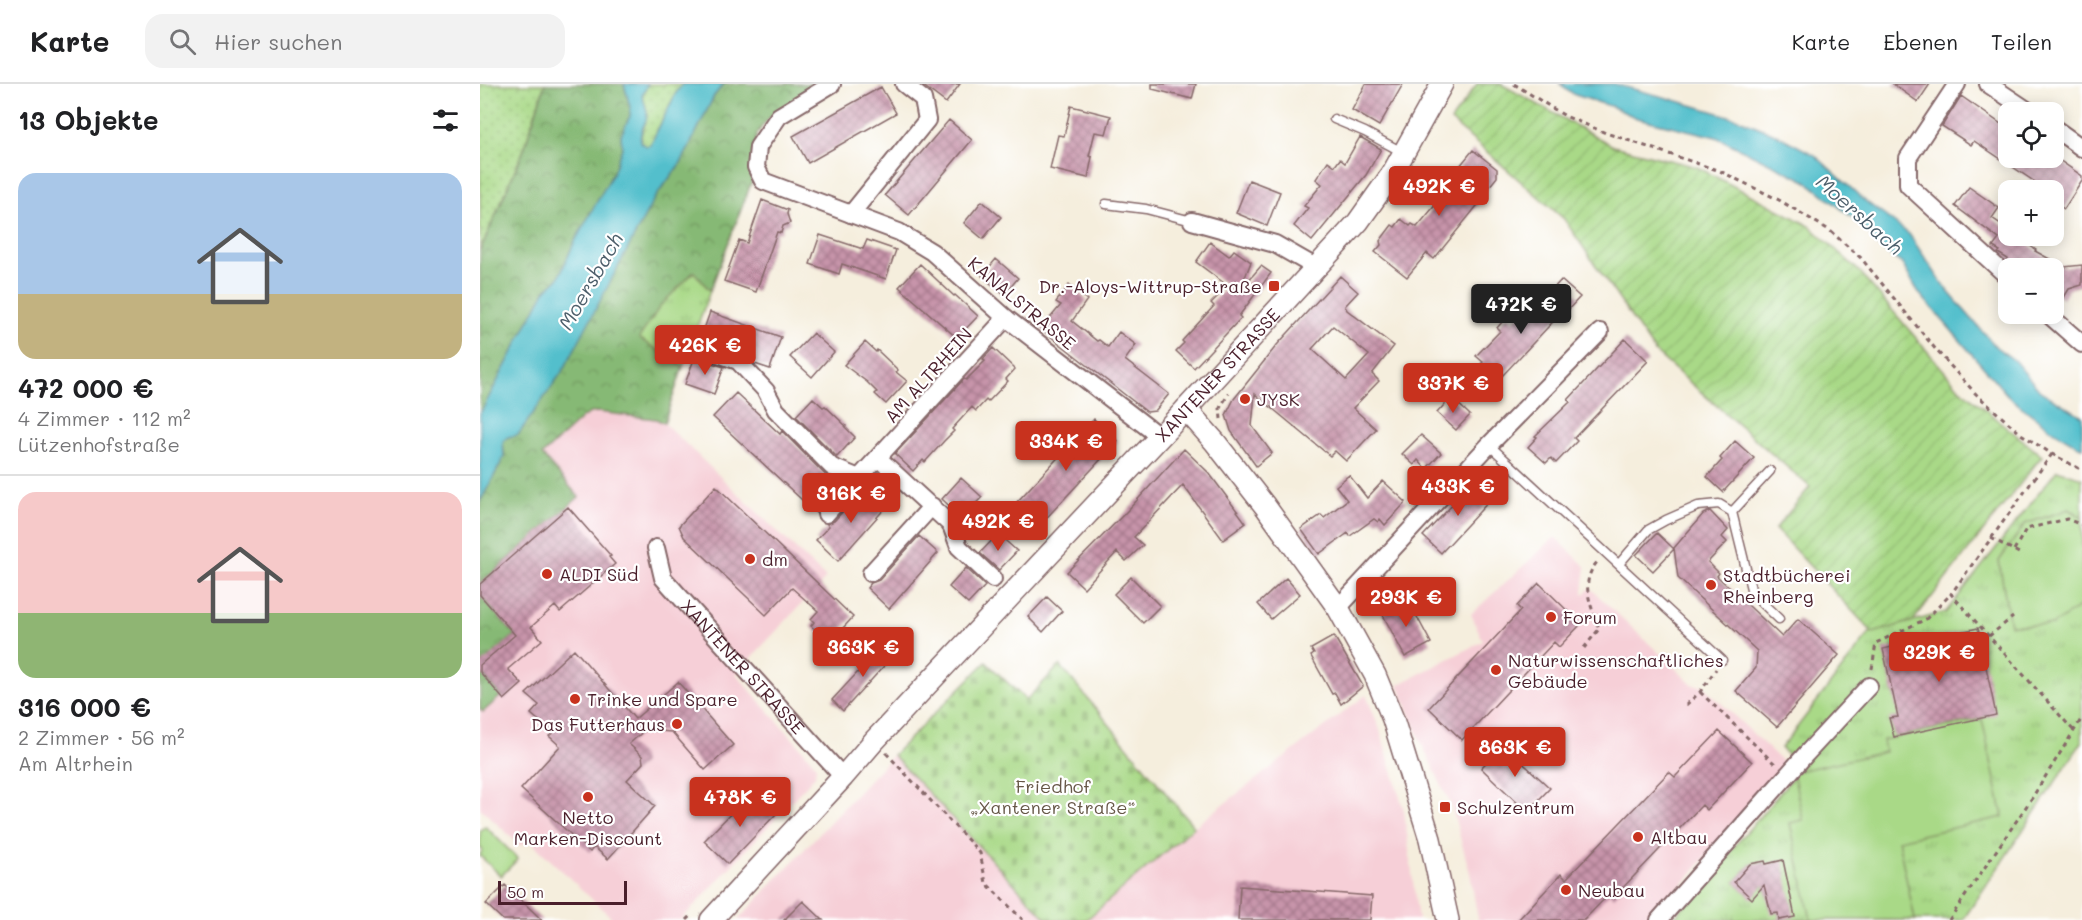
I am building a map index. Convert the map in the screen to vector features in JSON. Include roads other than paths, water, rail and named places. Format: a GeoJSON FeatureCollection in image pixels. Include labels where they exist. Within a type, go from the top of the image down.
{"type":"FeatureCollection","features":[{"type":"Feature","properties":{"kind":"street","name":"KANALSTRASSE"},"geometry":{"type":"LineString","coordinates":[[832,84],[779,116],[758,147],[756,167],[763,181],[899,232],[932,252],[1006,318],[1160,437]]}},
{"type":"Feature","properties":{"kind":"street"},"geometry":{"type":"LineString","coordinates":[[851,214],[927,120],[923,99],[904,84]]}},
{"type":"Feature","properties":{"kind":"street","name":"XANTENER STRASSE"},"geometry":{"type":"LineString","coordinates":[[711,920],[874,741],[1160,437],[1358,222],[1404,153],[1442,84]]}},
{"type":"Feature","properties":{"kind":"street"},"geometry":{"type":"LineString","coordinates":[[1957,84],[1908,158],[1908,185],[1998,268]]}},
{"type":"Feature","properties":{"kind":"street"},"geometry":{"type":"LineString","coordinates":[[1988,84],[2015,102]]}},
{"type":"Feature","properties":{"kind":"street"},"geometry":{"type":"LineString","coordinates":[[2064,135],[2082,148]]}},
{"type":"Feature","properties":{"kind":"street"},"geometry":{"type":"LineString","coordinates":[[1192,221],[1275,244],[1317,268]]}},
{"type":"Feature","properties":{"kind":"street","name":"AM ALTRHEIN"},"geometry":{"type":"LineString","coordinates":[[826,514],[1006,318]]}},
{"type":"Feature","properties":{"kind":"street"},"geometry":{"type":"LineString","coordinates":[[2059,324],[2082,344]]}},
{"type":"Feature","properties":{"kind":"street"},"geometry":{"type":"LineString","coordinates":[[1338,608],[1490,445],[1600,332]]}},
{"type":"Feature","properties":{"kind":"street"},"geometry":{"type":"LineString","coordinates":[[692,352],[710,351],[738,361],[766,391],[776,410],[832,466],[859,478]]}},
{"type":"Feature","properties":{"kind":"street"},"geometry":{"type":"LineString","coordinates":[[1186,409],[1215,441],[1265,506],[1338,608],[1376,675],[1393,719],[1430,839],[1448,920]]}},
{"type":"Feature","properties":{"kind":"street"},"geometry":{"type":"LineString","coordinates":[[878,458],[951,525],[959,547],[993,579]]}},
{"type":"Feature","properties":{"kind":"street"},"geometry":{"type":"LineString","coordinates":[[872,573],[932,506]]}},
{"type":"Feature","properties":{"kind":"street","name":"XANTENER STRASSE"},"geometry":{"type":"LineString","coordinates":[[656,548],[663,578],[843,777]]}},
{"type":"Feature","properties":{"kind":"street"},"geometry":{"type":"LineString","coordinates":[[1659,920],[1869,686]]}},
{"type":"Feature","properties":{"kind":"lane"},"geometry":{"type":"LineString","coordinates":[[1334,119],[1365,132],[1404,153]]}},
{"type":"Feature","properties":{"kind":"lane"},"geometry":{"type":"LineString","coordinates":[[1106,204],[1146,209],[1192,221]]}},
{"type":"Feature","properties":{"kind":"lane"},"geometry":{"type":"LineString","coordinates":[[1490,445],[1722,660]]}},
{"type":"Feature","properties":{"kind":"lane"},"geometry":{"type":"LineString","coordinates":[[1732,512],[1770,471]]}},
{"type":"Feature","properties":{"kind":"lane"},"geometry":{"type":"LineString","coordinates":[[1618,564],[1648,530],[1698,506],[1719,504],[1732,512],[1752,593],[1779,619]]}},
{"type":"Feature","properties":{"kind":"water","name":"Moersbach"},"geometry":{"type":"Polygon","coordinates":[[[624,84],[648,84],[642,96],[647,117],[640,142],[646,146],[650,145],[677,91],[683,84],[724,84],[714,96],[682,161],[654,199],[564,369],[518,435],[508,437],[503,441],[504,457],[480,502],[480,414],[545,291],[558,279],[574,243],[613,173],[622,148],[621,135],[630,116],[624,84]]]}},
{"type":"Feature","properties":{"kind":"water","name":"Moersbach"},"geometry":{"type":"Polygon","coordinates":[[[1560,84],[1614,84],[1664,97],[1739,119],[1775,134],[1815,155],[1864,200],[1909,234],[1946,289],[1996,347],[2014,360],[2040,391],[2082,416],[2082,448],[2055,432],[2010,398],[1919,293],[1902,264],[1878,246],[1863,226],[1806,181],[1716,137],[1637,118],[1613,107],[1575,95],[1560,84]]]}},
{"type":"Feature","properties":{"kind":"place","name":"Dr.-Aloys-Wittrup-Straße"},"geometry":{"type":"Point","coordinates":[1274,286]}},
{"type":"Feature","properties":{"kind":"place","name":"JYSK"},"geometry":{"type":"Point","coordinates":[1245,399]}},
{"type":"Feature","properties":{"kind":"place","name":"dm"},"geometry":{"type":"Point","coordinates":[750,559]}},
{"type":"Feature","properties":{"kind":"place","name":"ALDI Süd"},"geometry":{"type":"Point","coordinates":[547,574]}},
{"type":"Feature","properties":{"kind":"place","name":"Stadtbücherei Rheinberg"},"geometry":{"type":"Point","coordinates":[1711,585]}},
{"type":"Feature","properties":{"kind":"place","name":"Forum"},"geometry":{"type":"Point","coordinates":[1551,617]}},
{"type":"Feature","properties":{"kind":"place","name":"Naturwissenschaftliches Gebäude"},"geometry":{"type":"Point","coordinates":[1496,670]}},
{"type":"Feature","properties":{"kind":"place","name":"Trinke und Spare"},"geometry":{"type":"Point","coordinates":[575,699]}},
{"type":"Feature","properties":{"kind":"place","name":"Das Futterhaus"},"geometry":{"type":"Point","coordinates":[677,724]}},
{"type":"Feature","properties":{"kind":"place","name":"Netto Marken-Discount"},"geometry":{"type":"Point","coordinates":[588,797]}},
{"type":"Feature","properties":{"kind":"place","name":"Schulzentrum"},"geometry":{"type":"Point","coordinates":[1445,807]}},
{"type":"Feature","properties":{"kind":"place","name":"Altbau"},"geometry":{"type":"Point","coordinates":[1638,837]}},
{"type":"Feature","properties":{"kind":"place","name":"Neubau"},"geometry":{"type":"Point","coordinates":[1566,890]}},
{"type":"Feature","properties":{"kind":"park label","name":"Friedhof „Xantener Straße“"},"geometry":{"type":"Point","coordinates":[1053,796]}}]}
